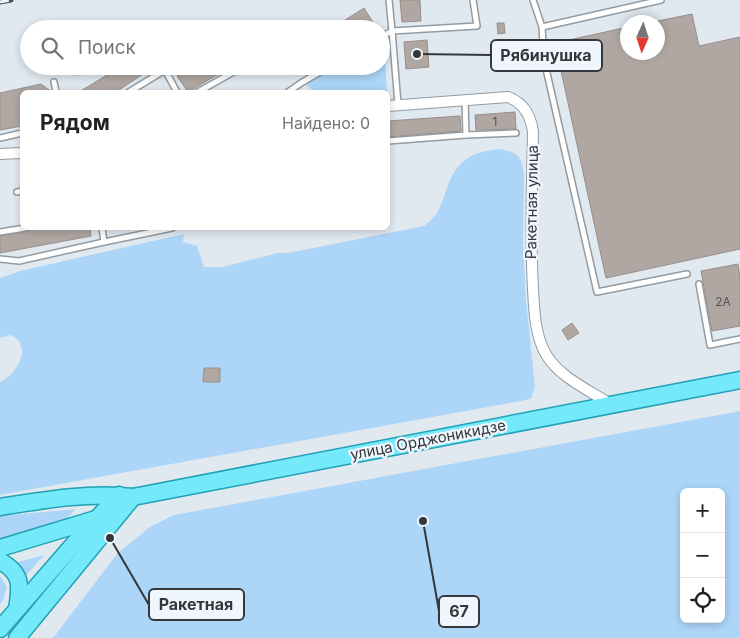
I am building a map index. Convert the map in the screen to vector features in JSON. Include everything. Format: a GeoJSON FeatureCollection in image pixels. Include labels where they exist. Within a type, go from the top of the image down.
{"type":"FeatureCollection","features":[{"type":"Feature","properties":{"kind":"main road","name":"улица Орджоникидзе"},"geometry":{"type":"LineString","coordinates":[[0,507],[60,497],[125,501],[610,404],[740,380]]}},
{"type":"Feature","properties":{"kind":"main road"},"geometry":{"type":"LineString","coordinates":[[0,548],[96,518],[125,501]]}},
{"type":"Feature","properties":{"kind":"main road"},"geometry":{"type":"LineString","coordinates":[[0,629],[125,501]]}},
{"type":"Feature","properties":{"kind":"main road"},"geometry":{"type":"LineString","coordinates":[[17,638],[86,542],[96,518]]}},
{"type":"Feature","properties":{"kind":"main road"},"geometry":{"type":"LineString","coordinates":[[0,561],[15,572],[19,581],[18,609]]}},
{"type":"Feature","properties":{"kind":"street","name":"Ракетная улица"},"geometry":{"type":"LineString","coordinates":[[393,105],[508,97],[521,104],[529,117],[533,132],[530,245],[538,336],[546,355],[562,373],[610,404]]}},
{"type":"Feature","properties":{"kind":"street"},"geometry":{"type":"LineString","coordinates":[[0,154],[20,153]]}},
{"type":"Feature","properties":{"kind":"lane"},"geometry":{"type":"LineString","coordinates":[[389,0],[392,31],[393,105]]}},
{"type":"Feature","properties":{"kind":"lane"},"geometry":{"type":"LineString","coordinates":[[392,31],[476,26],[473,0]]}},
{"type":"Feature","properties":{"kind":"lane"},"geometry":{"type":"LineString","coordinates":[[533,0],[542,27],[544,60],[597,292],[687,274]]}},
{"type":"Feature","properties":{"kind":"lane"},"geometry":{"type":"LineString","coordinates":[[542,27],[661,0]]}},
{"type":"Feature","properties":{"kind":"lane"},"geometry":{"type":"LineString","coordinates":[[132,90],[157,75]]}},
{"type":"Feature","properties":{"kind":"lane"},"geometry":{"type":"LineString","coordinates":[[168,75],[176,90]]}},
{"type":"Feature","properties":{"kind":"lane"},"geometry":{"type":"LineString","coordinates":[[202,90],[228,75]]}},
{"type":"Feature","properties":{"kind":"lane"},"geometry":{"type":"LineString","coordinates":[[291,90],[314,75]]}},
{"type":"Feature","properties":{"kind":"lane"},"geometry":{"type":"LineString","coordinates":[[54,82],[56,90]]}},
{"type":"Feature","properties":{"kind":"lane"},"geometry":{"type":"LineString","coordinates":[[465,100],[466,135]]}},
{"type":"Feature","properties":{"kind":"lane"},"geometry":{"type":"LineString","coordinates":[[0,138],[20,133]]}},
{"type":"Feature","properties":{"kind":"lane"},"geometry":{"type":"LineString","coordinates":[[390,141],[516,133]]}},
{"type":"Feature","properties":{"kind":"lane"},"geometry":{"type":"LineString","coordinates":[[0,232],[20,229]]}},
{"type":"Feature","properties":{"kind":"lane"},"geometry":{"type":"LineString","coordinates":[[102,230],[104,242]]}},
{"type":"Feature","properties":{"kind":"lane"},"geometry":{"type":"LineString","coordinates":[[0,260],[19,261],[162,230]]}},
{"type":"Feature","properties":{"kind":"lane"},"geometry":{"type":"LineString","coordinates":[[699,284],[710,344],[740,339]]}},
{"type":"Feature","properties":{"kind":"shaded area"},"geometry":{"type":"Polygon","coordinates":[[[321,75],[386,75],[387,90],[312,90],[305,84],[321,75]]]}},
{"type":"Feature","properties":{"kind":"shaded area"},"geometry":{"type":"Polygon","coordinates":[[[500,149],[518,156],[522,162],[524,173],[523,242],[526,301],[535,387],[531,398],[0,495],[0,382],[17,367],[22,352],[17,340],[10,335],[0,338],[0,278],[20,271],[184,234],[183,242],[197,246],[204,267],[222,267],[278,253],[288,253],[424,226],[438,212],[453,174],[458,167],[471,156],[500,149]]]}},
{"type":"Feature","properties":{"kind":"shaded area"},"geometry":{"type":"Polygon","coordinates":[[[740,411],[740,638],[53,638],[117,554],[150,527],[174,515],[740,411]]]}},
{"type":"Feature","properties":{"kind":"shaded area"},"geometry":{"type":"Polygon","coordinates":[[[76,509],[65,520],[0,538],[0,516],[76,509]]]}},
{"type":"Feature","properties":{"kind":"shaded area"},"geometry":{"type":"Polygon","coordinates":[[[44,555],[24,578],[15,563],[44,555]]]}},
{"type":"Feature","properties":{"kind":"shaded area"},"geometry":{"type":"Polygon","coordinates":[[[0,576],[7,587],[0,604],[0,576]]]}},
{"type":"Feature","properties":{"kind":"building"},"geometry":{"type":"Polygon","coordinates":[[[400,0],[420,0],[421,21],[402,22],[400,0]]]}},
{"type":"Feature","properties":{"kind":"building"},"geometry":{"type":"Polygon","coordinates":[[[364,8],[372,20],[345,20],[364,8]]]}},
{"type":"Feature","properties":{"kind":"building"},"geometry":{"type":"Polygon","coordinates":[[[692,14],[699,46],[740,37],[740,249],[606,278],[555,43],[620,29],[620,60],[665,60],[665,20],[692,14]]]}},
{"type":"Feature","properties":{"kind":"building"},"geometry":{"type":"Polygon","coordinates":[[[497,23],[504,23],[505,33],[498,34],[497,23]]]}},
{"type":"Feature","properties":{"kind":"building"},"geometry":{"type":"Polygon","coordinates":[[[427,40],[429,67],[406,69],[404,42],[427,40]]]}},
{"type":"Feature","properties":{"kind":"building"},"geometry":{"type":"Polygon","coordinates":[[[107,75],[142,75],[119,90],[82,90],[107,75]]]}},
{"type":"Feature","properties":{"kind":"building"},"geometry":{"type":"Polygon","coordinates":[[[217,75],[191,90],[187,90],[177,76],[217,75]]]}},
{"type":"Feature","properties":{"kind":"building"},"geometry":{"type":"Polygon","coordinates":[[[41,84],[49,90],[20,90],[20,126],[0,130],[0,93],[41,84]]]}},
{"type":"Feature","properties":{"kind":"building"},"geometry":{"type":"Polygon","coordinates":[[[515,112],[516,129],[476,130],[475,115],[515,112]]]}},
{"type":"Feature","properties":{"kind":"building"},"geometry":{"type":"Polygon","coordinates":[[[460,116],[461,131],[390,137],[390,121],[460,116]]]}},
{"type":"Feature","properties":{"kind":"building"},"geometry":{"type":"Polygon","coordinates":[[[29,230],[90,230],[91,236],[0,253],[0,236],[29,230]]]}},
{"type":"Feature","properties":{"kind":"building"},"geometry":{"type":"Polygon","coordinates":[[[738,264],[740,278],[740,326],[712,331],[701,271],[738,264]]]}},
{"type":"Feature","properties":{"kind":"building"},"geometry":{"type":"Polygon","coordinates":[[[572,323],[579,333],[568,340],[562,330],[572,323]]]}},
{"type":"Feature","properties":{"kind":"building"},"geometry":{"type":"Polygon","coordinates":[[[204,368],[220,368],[220,382],[203,382],[204,368]]]}},
{"type":"Feature","properties":{"kind":"railway"},"geometry":{"type":"LineString","coordinates":[[0,2],[11,0]]}},
{"type":"Feature","properties":{"kind":"place","name":"Рябинушка"},"geometry":{"type":"Point","coordinates":[417,54]}},
{"type":"Feature","properties":{"kind":"place","name":"67"},"geometry":{"type":"Point","coordinates":[423,521]}},
{"type":"Feature","properties":{"kind":"place","name":"Ракетная"},"geometry":{"type":"Point","coordinates":[110,538]}}]}
